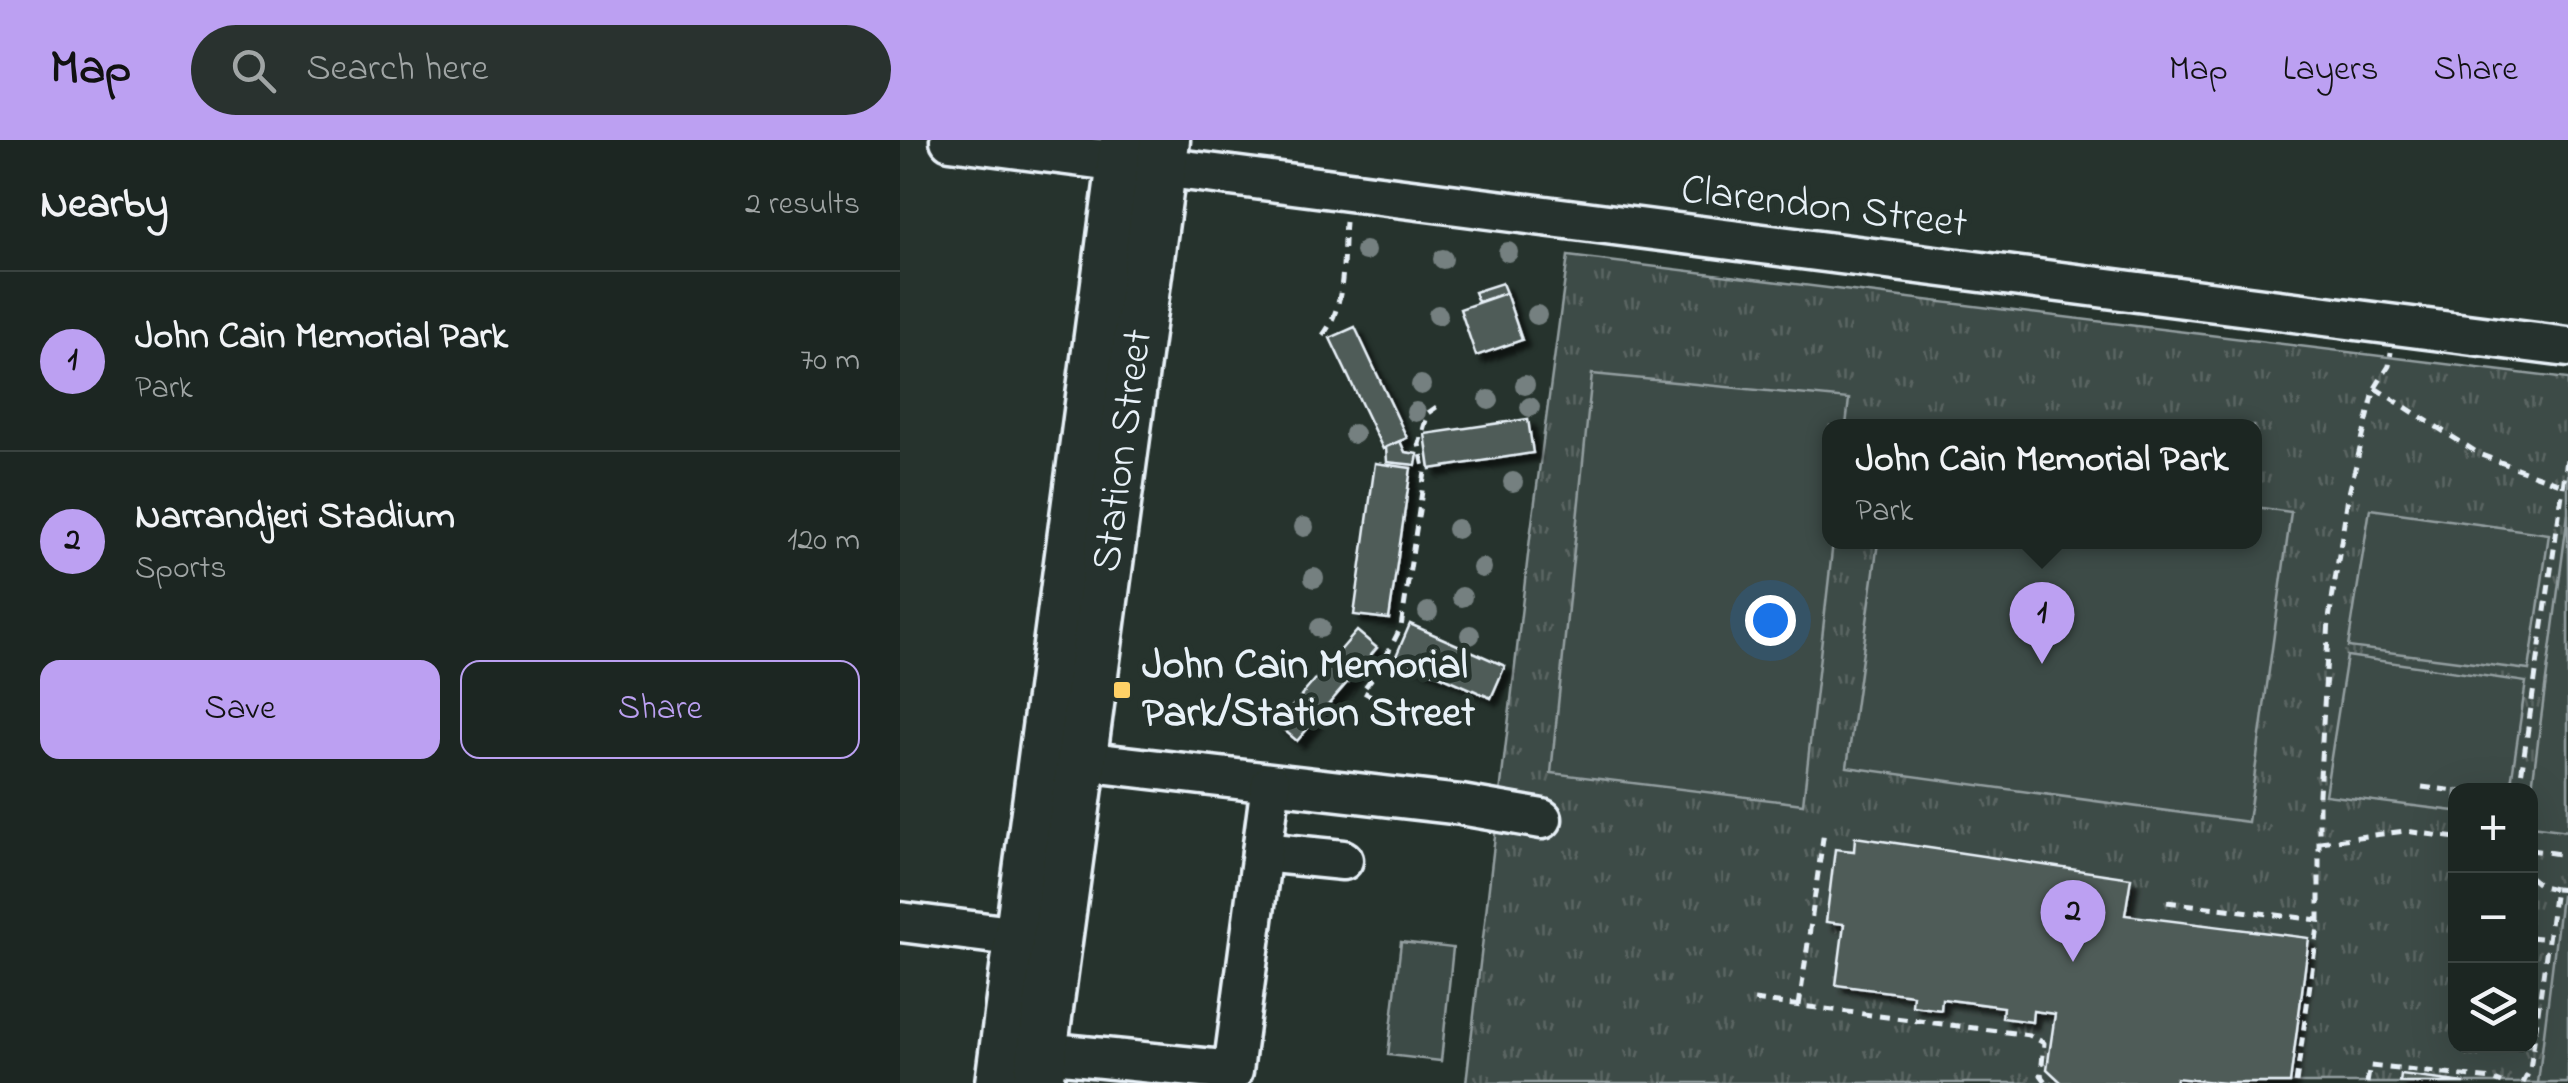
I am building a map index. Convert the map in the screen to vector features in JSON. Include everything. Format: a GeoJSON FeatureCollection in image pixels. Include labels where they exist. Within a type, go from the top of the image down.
{"type":"FeatureCollection","features":[{"type":"Feature","properties":{"kind":"main road","name":"Station Street"},"geometry":{"type":"LineString","coordinates":[[1041,1068],[1062,756],[1144,152]]}},
{"type":"Feature","properties":{"kind":"main road","name":"Station Street"},"geometry":{"type":"LineString","coordinates":[[1000,1083],[1020,936],[1062,756]]}},
{"type":"Feature","properties":{"kind":"street","name":"Clarendon Street"},"geometry":{"type":"LineString","coordinates":[[950,140],[1144,152],[2568,348]]}},
{"type":"Feature","properties":{"kind":"street"},"geometry":{"type":"LineString","coordinates":[[1062,756],[1542,818]]}},
{"type":"Feature","properties":{"kind":"street"},"geometry":{"type":"LineString","coordinates":[[1041,1068],[1150,1073],[1232,1071],[1271,784]]}},
{"type":"Feature","properties":{"kind":"street"},"geometry":{"type":"LineString","coordinates":[[1262,852],[1342,860]]}},
{"type":"Feature","properties":{"kind":"street"},"geometry":{"type":"LineString","coordinates":[[900,922],[1020,936]]}},
{"type":"Feature","properties":{"kind":"path"},"geometry":{"type":"LineString","coordinates":[[1323,336],[1333,322],[1340,296],[1344,222]]}},
{"type":"Feature","properties":{"kind":"path"},"geometry":{"type":"LineString","coordinates":[[2296,1083],[2319,920],[2329,619],[2348,497],[2375,388],[2481,455],[2563,485]]}},
{"type":"Feature","properties":{"kind":"path"},"geometry":{"type":"LineString","coordinates":[[1373,698],[1362,691],[1380,668],[1401,627],[1425,472],[1419,444],[1428,413],[1442,403]]}},
{"type":"Feature","properties":{"kind":"path"},"geometry":{"type":"LineString","coordinates":[[2520,783],[2568,453]]}},
{"type":"Feature","properties":{"kind":"path"},"geometry":{"type":"LineString","coordinates":[[2422,787],[2448,790]]}},
{"type":"Feature","properties":{"kind":"path"},"geometry":{"type":"LineString","coordinates":[[1799,1006],[1824,831]]}},
{"type":"Feature","properties":{"kind":"path"},"geometry":{"type":"LineString","coordinates":[[2319,842],[2406,831],[2448,837]]}},
{"type":"Feature","properties":{"kind":"path"},"geometry":{"type":"LineString","coordinates":[[2538,851],[2568,855]]}},
{"type":"Feature","properties":{"kind":"path"},"geometry":{"type":"LineString","coordinates":[[2538,884],[2568,890]]}},
{"type":"Feature","properties":{"kind":"path"},"geometry":{"type":"LineString","coordinates":[[2523,1083],[2530,1070],[2555,889]]}},
{"type":"Feature","properties":{"kind":"path"},"geometry":{"type":"LineString","coordinates":[[2167,902],[2319,920]]}},
{"type":"Feature","properties":{"kind":"path"},"geometry":{"type":"LineString","coordinates":[[2538,938],[2550,939]]}},
{"type":"Feature","properties":{"kind":"path"},"geometry":{"type":"LineString","coordinates":[[1754,1000],[2029,1035],[2044,1043],[2041,1074],[2047,1083]]}},
{"type":"Feature","properties":{"kind":"path"},"geometry":{"type":"LineString","coordinates":[[2368,1083],[2370,1066],[2502,1083]]}},
{"type":"Feature","properties":{"kind":"green space"},"geometry":{"type":"Polygon","coordinates":[[[1568,256],[2568,379],[2568,1083],[1466,1083],[1530,538],[1568,256]]]}},
{"type":"Feature","properties":{"kind":"green space"},"geometry":{"type":"Polygon","coordinates":[[[1592,374],[1849,399],[1847,419],[1822,419],[1822,549],[1832,549],[1803,804],[1551,773],[1592,374]]]}},
{"type":"Feature","properties":{"kind":"green space"},"geometry":{"type":"Polygon","coordinates":[[[2262,508],[2291,512],[2248,822],[1847,767],[1877,549],[2262,549],[2262,508]]]}},
{"type":"Feature","properties":{"kind":"green space"},"geometry":{"type":"Polygon","coordinates":[[[2370,509],[2549,534],[2529,670],[2348,647],[2370,509]]]}},
{"type":"Feature","properties":{"kind":"green space"},"geometry":{"type":"Polygon","coordinates":[[[2568,514],[2568,831],[2538,827],[2538,783],[2533,783],[2568,514]]]}},
{"type":"Feature","properties":{"kind":"green space"},"geometry":{"type":"Polygon","coordinates":[[[2347,656],[2526,682],[2511,783],[2448,783],[2448,810],[2325,795],[2347,656]]]}},
{"type":"Feature","properties":{"kind":"green space"},"geometry":{"type":"Polygon","coordinates":[[[2561,896],[2568,897],[2568,1083],[2538,1083],[2561,896]]]}},
{"type":"Feature","properties":{"kind":"green space"},"geometry":{"type":"Polygon","coordinates":[[[1401,942],[1453,948],[1441,1061],[1388,1055],[1401,942]]]}},
{"type":"Feature","properties":{"kind":"building"},"geometry":{"type":"Polygon","coordinates":[[[1502,283],[1506,293],[1478,302],[1474,292],[1502,283]]]}},
{"type":"Feature","properties":{"kind":"building"},"geometry":{"type":"Polygon","coordinates":[[[1506,293],[1522,340],[1476,356],[1460,309],[1506,293]]]}},
{"type":"Feature","properties":{"kind":"building"},"geometry":{"type":"Polygon","coordinates":[[[1355,327],[1407,438],[1383,449],[1330,338],[1355,327]]]}},
{"type":"Feature","properties":{"kind":"building"},"geometry":{"type":"Polygon","coordinates":[[[1528,419],[1533,453],[1430,469],[1425,434],[1528,419]]]}},
{"type":"Feature","properties":{"kind":"building"},"geometry":{"type":"Polygon","coordinates":[[[1400,441],[1405,452],[1418,454],[1416,465],[1387,462],[1386,447],[1400,441]]]}},
{"type":"Feature","properties":{"kind":"building"},"geometry":{"type":"Polygon","coordinates":[[[1375,463],[1411,468],[1389,619],[1354,615],[1375,463]]]}},
{"type":"Feature","properties":{"kind":"building"},"geometry":{"type":"Polygon","coordinates":[[[1410,624],[1505,666],[1491,698],[1396,656],[1410,624]]]}},
{"type":"Feature","properties":{"kind":"building"},"geometry":{"type":"Polygon","coordinates":[[[1357,631],[1377,648],[1297,741],[1277,724],[1357,631]]]}},
{"type":"Feature","properties":{"kind":"building"},"geometry":{"type":"Polygon","coordinates":[[[1855,837],[2131,878],[2125,915],[2309,938],[2290,1083],[2176,1078],[2175,1083],[2062,1083],[2047,1069],[2055,1014],[2033,1011],[2032,1022],[2002,1018],[2003,1007],[1942,999],[1941,1010],[1912,1006],[1913,995],[1836,985],[1844,924],[1826,922],[1835,849],[1854,851],[1855,837]]]}},
{"type":"Feature","properties":{"kind":"building"},"geometry":{"type":"Polygon","coordinates":[[[2401,1075],[2465,1083],[2400,1083],[2401,1075]]]}},
{"type":"Feature","properties":{"kind":"place","name":"John Cain Memorial Park"},"geometry":{"type":"Point","coordinates":[2042,664]}},
{"type":"Feature","properties":{"kind":"place","name":"John Cain Memorial Park/Station Street"},"geometry":{"type":"Point","coordinates":[1122,690]}},
{"type":"Feature","properties":{"kind":"place","name":"Narrandjeri Stadium"},"geometry":{"type":"Point","coordinates":[2073,962]}}]}
